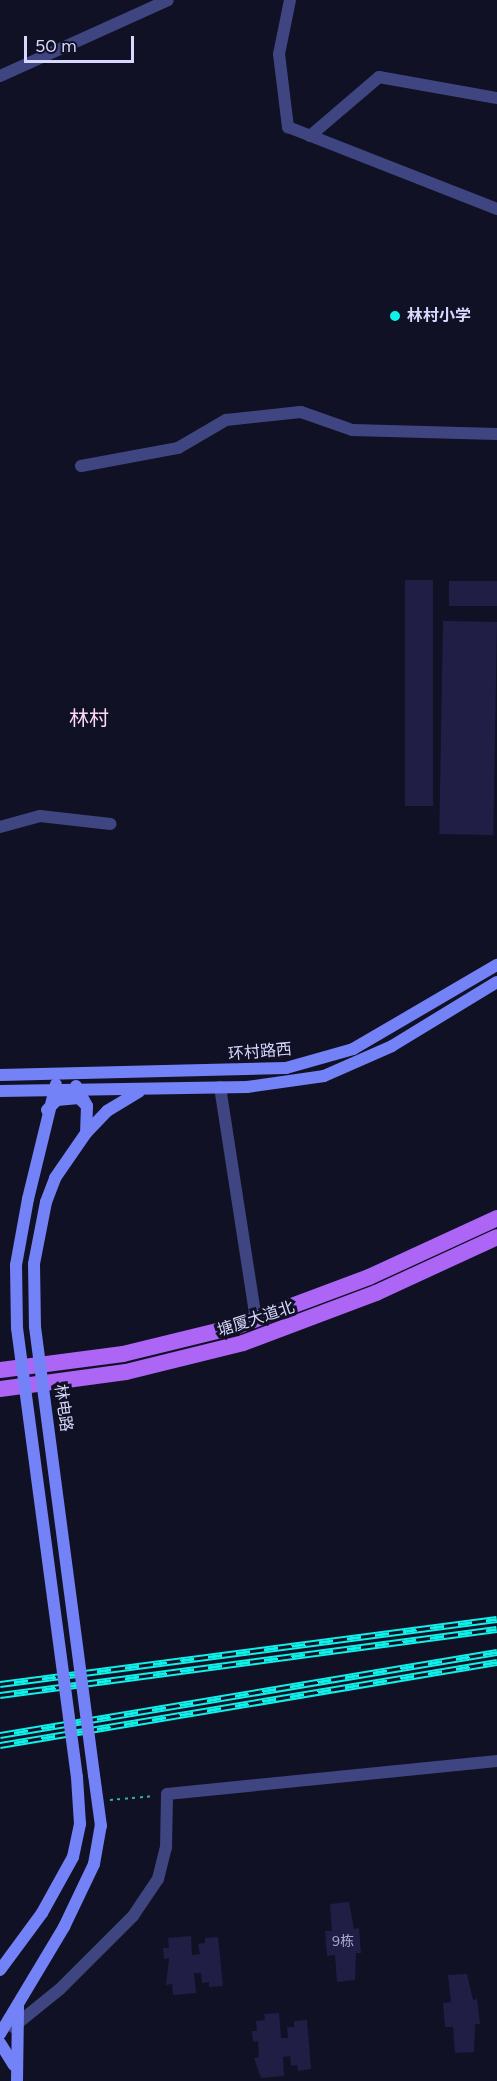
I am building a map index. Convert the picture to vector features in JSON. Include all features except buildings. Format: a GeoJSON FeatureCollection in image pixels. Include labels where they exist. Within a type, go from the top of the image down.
{"type":"FeatureCollection","features":[{"type":"Feature","properties":{"kind":"main road","name":"环村路西"},"geometry":{"type":"LineString","coordinates":[[0,1075],[247,1071],[321,1060],[386,1032],[497,965]]}},
{"type":"Feature","properties":{"kind":"main road","name":"环村路西"},"geometry":{"type":"LineString","coordinates":[[0,1091],[286,1084],[357,1064],[497,981]]}},
{"type":"Feature","properties":{"kind":"main road"},"geometry":{"type":"LineString","coordinates":[[0,1970],[42,1913],[73,1857],[80,1824],[77,1777],[17,1328],[16,1265],[52,1090],[64,1074],[79,1089],[87,1106],[86,1133]]}},
{"type":"Feature","properties":{"kind":"main road","name":"林电路"},"geometry":{"type":"LineString","coordinates":[[0,2035],[86,1885],[99,1842],[94,1775],[35,1327],[34,1264],[46,1202],[55,1178],[86,1133],[120,1102],[148,1088]]}},
{"type":"Feature","properties":{"kind":"main road"},"geometry":{"type":"LineString","coordinates":[[47,1110],[68,1096],[87,1106]]}},
{"type":"Feature","properties":{"kind":"main road","name":"塘厦大道北"},"geometry":{"type":"LineString","coordinates":[[0,1370],[123,1354],[256,1320],[369,1277],[497,1218]]}},
{"type":"Feature","properties":{"kind":"main road","name":"塘厦大道北"},"geometry":{"type":"LineString","coordinates":[[0,1389],[126,1372],[243,1343],[376,1293],[497,1237]]}},
{"type":"Feature","properties":{"kind":"main road"},"geometry":{"type":"LineString","coordinates":[[17,2081],[18,2005]]}},
{"type":"Feature","properties":{"kind":"main road"},"geometry":{"type":"LineString","coordinates":[[0,2043],[8,2049],[17,2081]]}},
{"type":"Feature","properties":{"kind":"street"},"geometry":{"type":"LineString","coordinates":[[0,76],[168,0]]}},
{"type":"Feature","properties":{"kind":"street"},"geometry":{"type":"LineString","coordinates":[[290,0],[279,54],[283,106],[288,127],[497,209]]}},
{"type":"Feature","properties":{"kind":"street"},"geometry":{"type":"LineString","coordinates":[[310,136],[379,77],[497,98]]}},
{"type":"Feature","properties":{"kind":"street"},"geometry":{"type":"LineString","coordinates":[[81,466],[178,448],[226,420],[301,412],[352,430],[497,434]]}},
{"type":"Feature","properties":{"kind":"street"},"geometry":{"type":"LineString","coordinates":[[0,827],[40,816],[111,824]]}},
{"type":"Feature","properties":{"kind":"street"},"geometry":{"type":"LineString","coordinates":[[220,1087],[256,1320]]}},
{"type":"Feature","properties":{"kind":"street"},"geometry":{"type":"LineString","coordinates":[[0,2035],[60,1989],[133,1916],[158,1879],[166,1848],[167,1794],[497,1761]]}},
{"type":"Feature","properties":{"kind":"path"},"geometry":{"type":"LineString","coordinates":[[97,1802],[167,1794]]}},
{"type":"Feature","properties":{"kind":"railway"},"geometry":{"type":"LineString","coordinates":[[0,1684],[497,1619]]}},
{"type":"Feature","properties":{"kind":"railway"},"geometry":{"type":"LineString","coordinates":[[0,1695],[497,1629]]}},
{"type":"Feature","properties":{"kind":"railway"},"geometry":{"type":"LineString","coordinates":[[0,1735],[497,1652]]}},
{"type":"Feature","properties":{"kind":"railway"},"geometry":{"type":"LineString","coordinates":[[0,1745],[497,1662]]}},
{"type":"Feature","properties":{"kind":"place","name":"林村小学"},"geometry":{"type":"Point","coordinates":[395,316]}},
{"type":"Feature","properties":{"kind":"district","name":"林村"},"geometry":{"type":"Point","coordinates":[89,718]}}]}
